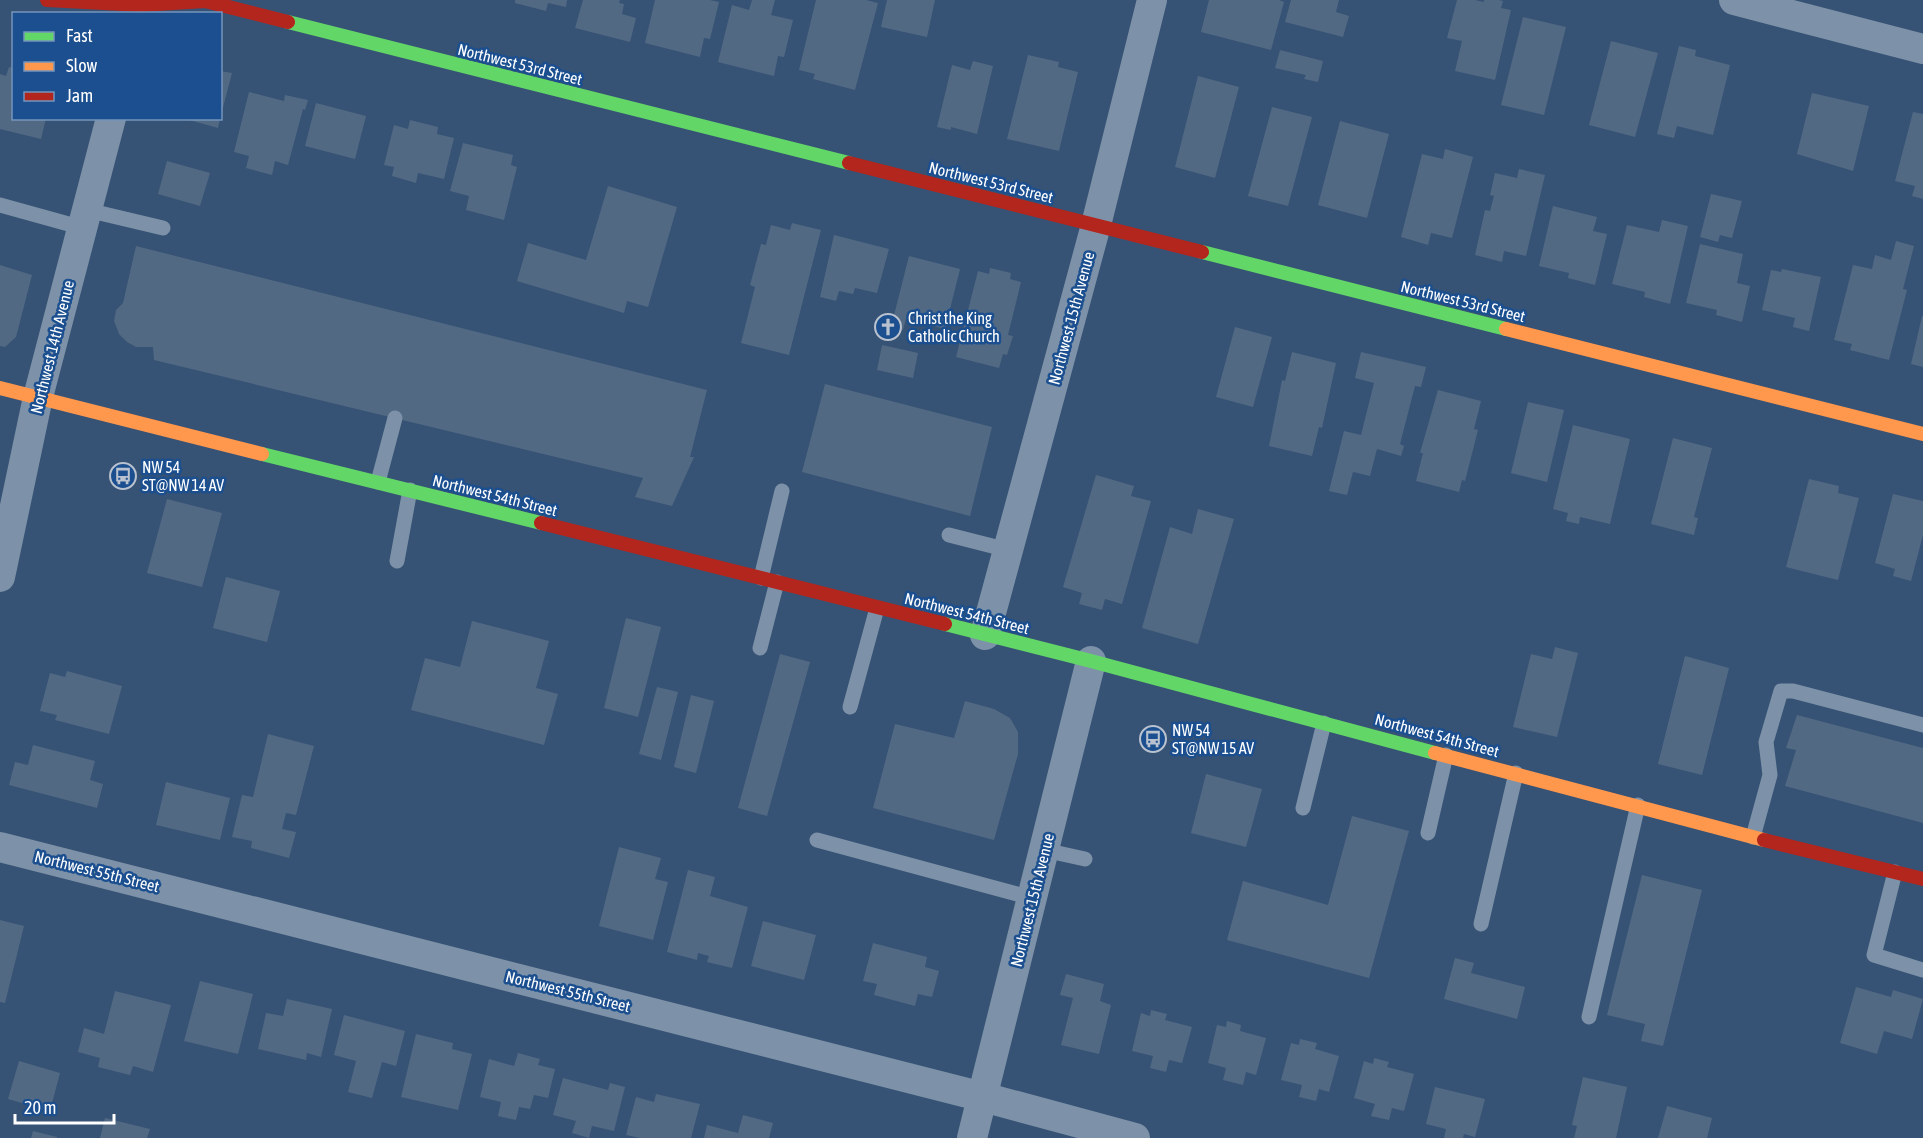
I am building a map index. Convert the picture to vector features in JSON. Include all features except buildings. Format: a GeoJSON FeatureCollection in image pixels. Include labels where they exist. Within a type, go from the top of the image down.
{"type":"FeatureCollection","features":[{"type":"Feature","properties":{"kind":"main road","name":"Northwest 53rd Street"},"geometry":{"type":"LineString","coordinates":[[47,0],[140,6],[205,1],[1923,434]]}},
{"type":"Feature","properties":{"kind":"main road","name":"Northwest 54th Street"},"geometry":{"type":"LineString","coordinates":[[0,388],[1091,661],[1753,837],[1923,879]]}},
{"type":"Feature","properties":{"kind":"street","name":"Northwest 15th Avenue"},"geometry":{"type":"LineString","coordinates":[[985,635],[1096,225],[1152,0]]}},
{"type":"Feature","properties":{"kind":"street"},"geometry":{"type":"LineString","coordinates":[[1734,0],[1923,49]]}},
{"type":"Feature","properties":{"kind":"street","name":"Northwest 14th Avenue"},"geometry":{"type":"LineString","coordinates":[[0,577],[38,397],[110,120]]}},
{"type":"Feature","properties":{"kind":"street","name":"Northwest 15th Avenue"},"geometry":{"type":"LineString","coordinates":[[972,1138],[1091,661]]}},
{"type":"Feature","properties":{"kind":"street","name":"Northwest 55th Street"},"geometry":{"type":"LineString","coordinates":[[0,847],[983,1097],[1135,1138]]}},
{"type":"Feature","properties":{"kind":"lane"},"geometry":{"type":"LineString","coordinates":[[0,205],[85,219],[164,228]]}},
{"type":"Feature","properties":{"kind":"lane"},"geometry":{"type":"LineString","coordinates":[[378,482],[395,418]]}},
{"type":"Feature","properties":{"kind":"lane"},"geometry":{"type":"LineString","coordinates":[[397,561],[410,490]]}},
{"type":"Feature","properties":{"kind":"lane"},"geometry":{"type":"LineString","coordinates":[[761,578],[782,491]]}},
{"type":"Feature","properties":{"kind":"lane"},"geometry":{"type":"LineString","coordinates":[[949,535],[1008,550]]}},
{"type":"Feature","properties":{"kind":"lane"},"geometry":{"type":"LineString","coordinates":[[760,648],[777,582]]}},
{"type":"Feature","properties":{"kind":"lane"},"geometry":{"type":"LineString","coordinates":[[850,707],[877,608]]}},
{"type":"Feature","properties":{"kind":"lane"},"geometry":{"type":"LineString","coordinates":[[1753,837],[1770,775],[1767,742],[1781,691],[1794,691],[1923,725]]}},
{"type":"Feature","properties":{"kind":"lane"},"geometry":{"type":"LineString","coordinates":[[1303,808],[1324,723]]}},
{"type":"Feature","properties":{"kind":"lane"},"geometry":{"type":"LineString","coordinates":[[1428,834],[1446,755]]}},
{"type":"Feature","properties":{"kind":"lane"},"geometry":{"type":"LineString","coordinates":[[1481,924],[1516,773]]}},
{"type":"Feature","properties":{"kind":"lane"},"geometry":{"type":"LineString","coordinates":[[1589,1017],[1638,805]]}},
{"type":"Feature","properties":{"kind":"lane"},"geometry":{"type":"LineString","coordinates":[[817,840],[1032,898]]}},
{"type":"Feature","properties":{"kind":"lane"},"geometry":{"type":"LineString","coordinates":[[1044,850],[1084,859]]}},
{"type":"Feature","properties":{"kind":"lane"},"geometry":{"type":"LineString","coordinates":[[1894,872],[1874,955],[1923,970]]}},
{"type":"Feature","properties":{"kind":"traffic: fast"},"geometry":{"type":"LineString","coordinates":[[288,22],[849,163]]}},
{"type":"Feature","properties":{"kind":"traffic: fast"},"geometry":{"type":"LineString","coordinates":[[1202,252],[1506,329]]}},
{"type":"Feature","properties":{"kind":"traffic: fast"},"geometry":{"type":"LineString","coordinates":[[262,454],[541,523]]}},
{"type":"Feature","properties":{"kind":"traffic: fast"},"geometry":{"type":"LineString","coordinates":[[945,624],[1435,753]]}},
{"type":"Feature","properties":{"kind":"traffic: slow"},"geometry":{"type":"LineString","coordinates":[[1506,329],[1923,434]]}},
{"type":"Feature","properties":{"kind":"traffic: slow"},"geometry":{"type":"LineString","coordinates":[[0,388],[262,454]]}},
{"type":"Feature","properties":{"kind":"traffic: slow"},"geometry":{"type":"LineString","coordinates":[[1435,753],[1764,840]]}},
{"type":"Feature","properties":{"kind":"traffic: jam"},"geometry":{"type":"LineString","coordinates":[[47,0],[141,5],[205,1],[288,22]]}},
{"type":"Feature","properties":{"kind":"traffic: jam"},"geometry":{"type":"LineString","coordinates":[[849,163],[1202,252]]}},
{"type":"Feature","properties":{"kind":"traffic: jam"},"geometry":{"type":"LineString","coordinates":[[541,523],[945,624]]}},
{"type":"Feature","properties":{"kind":"traffic: jam"},"geometry":{"type":"LineString","coordinates":[[1764,840],[1923,879]]}},
{"type":"Feature","properties":{"kind":"place","name":"Christ the King Catholic Church"},"geometry":{"type":"Point","coordinates":[888,327]}},
{"type":"Feature","properties":{"kind":"place","name":"NW 54 ST@NW 14 AV"},"geometry":{"type":"Point","coordinates":[123,476]}},
{"type":"Feature","properties":{"kind":"place","name":"NW 54 ST@NW 15 AV"},"geometry":{"type":"Point","coordinates":[1153,739]}}]}
